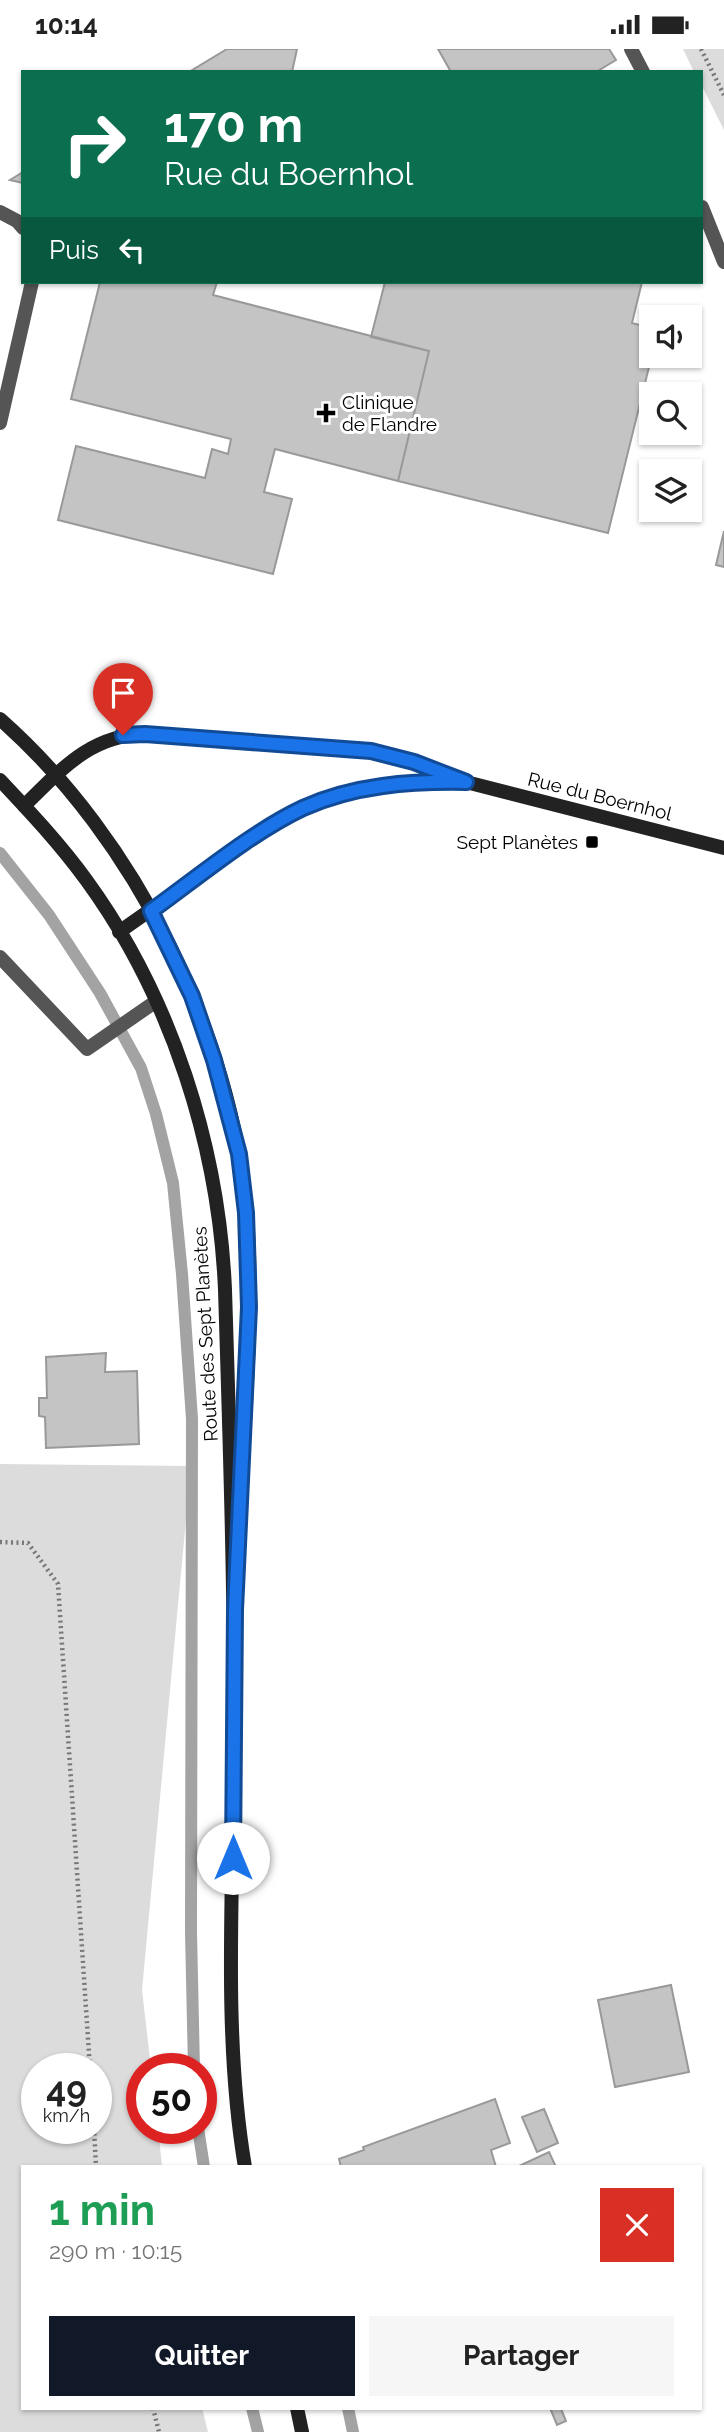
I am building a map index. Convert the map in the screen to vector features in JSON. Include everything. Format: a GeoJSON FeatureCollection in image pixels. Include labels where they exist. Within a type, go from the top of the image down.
{"type":"FeatureCollection","features":[{"type":"Feature","properties":{"kind":"main road","name":"Route des Sept Planètes"},"geometry":{"type":"LineString","coordinates":[[0,719],[56,775],[101,829],[151,911],[188,986],[204,1027],[233,1127],[243,1184],[248,1243],[249,1330],[235,1610]]}},
{"type":"Feature","properties":{"kind":"main road","name":"Rue du Boernhol"},"geometry":{"type":"LineString","coordinates":[[24,806],[77,757],[101,742],[123,735],[145,734],[371,751],[421,765],[466,782],[724,848]]}},
{"type":"Feature","properties":{"kind":"main road","name":"Route des Sept Planètes"},"geometry":{"type":"LineString","coordinates":[[0,781],[88,883],[119,932],[156,1002],[180,1061],[199,1122],[213,1184],[222,1240],[235,1610],[233,2009],[238,2106],[245,2165]]}},
{"type":"Feature","properties":{"kind":"main road","name":"Rue du Boernhol"},"geometry":{"type":"LineString","coordinates":[[119,932],[270,826],[304,808],[342,795],[391,784],[466,782]]}},
{"type":"Feature","properties":{"kind":"main road"},"geometry":{"type":"LineString","coordinates":[[297,2410],[302,2432]]}},
{"type":"Feature","properties":{"kind":"lane"},"geometry":{"type":"LineString","coordinates":[[631,49],[642,70]]}},
{"type":"Feature","properties":{"kind":"lane"},"geometry":{"type":"LineString","coordinates":[[703,210],[724,262]]}},
{"type":"Feature","properties":{"kind":"lane"},"geometry":{"type":"LineString","coordinates":[[0,212],[21,226]]}},
{"type":"Feature","properties":{"kind":"lane"},"geometry":{"type":"LineString","coordinates":[[0,423],[32,284]]}},
{"type":"Feature","properties":{"kind":"lane"},"geometry":{"type":"LineString","coordinates":[[0,957],[87,1049],[156,1002]]}},
{"type":"Feature","properties":{"kind":"path"},"geometry":{"type":"LineString","coordinates":[[701,49],[724,95]]}},
{"type":"Feature","properties":{"kind":"path"},"geometry":{"type":"LineString","coordinates":[[0,1542],[28,1542],[58,1584],[89,2053]]}},
{"type":"Feature","properties":{"kind":"path"},"geometry":{"type":"LineString","coordinates":[[95,2144],[96,2165]]}},
{"type":"Feature","properties":{"kind":"path"},"geometry":{"type":"LineString","coordinates":[[154,2410],[159,2432]]}},
{"type":"Feature","properties":{"kind":"shaded area"},"geometry":{"type":"Polygon","coordinates":[[[683,49],[724,49],[724,130],[703,88],[703,70],[693,70],[683,49]]]}},
{"type":"Feature","properties":{"kind":"shaded area"},"geometry":{"type":"Polygon","coordinates":[[[0,1464],[191,1466],[142,1990],[149,2053],[126,2053],[126,2144],[160,2144],[162,2165],[21,2165],[21,2410],[202,2410],[208,2432],[0,2432],[0,1464]]]}},
{"type":"Feature","properties":{"kind":"building"},"geometry":{"type":"Polygon","coordinates":[[[227,49],[297,49],[292,70],[192,70],[227,49]]]}},
{"type":"Feature","properties":{"kind":"building"},"geometry":{"type":"Polygon","coordinates":[[[438,49],[609,49],[616,60],[599,70],[450,70],[438,49]]]}},
{"type":"Feature","properties":{"kind":"building"},"geometry":{"type":"Polygon","coordinates":[[[21,173],[21,183],[10,180],[21,173]]]}},
{"type":"Feature","properties":{"kind":"building"},"geometry":{"type":"Polygon","coordinates":[[[100,284],[216,284],[213,295],[429,351],[398,481],[275,449],[264,492],[292,499],[273,574],[58,520],[76,446],[205,478],[212,449],[228,454],[231,439],[71,399],[100,284]]]}},
{"type":"Feature","properties":{"kind":"building"},"geometry":{"type":"Polygon","coordinates":[[[384,284],[642,284],[632,323],[639,325],[639,368],[649,368],[645,382],[639,382],[639,408],[608,533],[398,481],[429,351],[371,337],[384,284]]]}},
{"type":"Feature","properties":{"kind":"building"},"geometry":{"type":"Polygon","coordinates":[[[724,531],[724,567],[716,565],[724,531]]]}},
{"type":"Feature","properties":{"kind":"building"},"geometry":{"type":"Polygon","coordinates":[[[106,1353],[105,1372],[137,1371],[139,1444],[46,1448],[45,1417],[39,1416],[39,1398],[47,1398],[46,1357],[106,1353]]]}},
{"type":"Feature","properties":{"kind":"building"},"geometry":{"type":"Polygon","coordinates":[[[671,1985],[689,2072],[615,2087],[598,2000],[671,1985]]]}},
{"type":"Feature","properties":{"kind":"building"},"geometry":{"type":"Polygon","coordinates":[[[495,2099],[510,2143],[491,2150],[495,2165],[340,2165],[339,2159],[364,2150],[363,2147],[495,2099]]]}},
{"type":"Feature","properties":{"kind":"building"},"geometry":{"type":"Polygon","coordinates":[[[544,2109],[558,2143],[537,2152],[522,2117],[544,2109]]]}},
{"type":"Feature","properties":{"kind":"building"},"geometry":{"type":"Polygon","coordinates":[[[549,2152],[555,2165],[521,2165],[549,2152]]]}},
{"type":"Feature","properties":{"kind":"building"},"geometry":{"type":"Polygon","coordinates":[[[551,2410],[561,2410],[566,2421],[557,2425],[551,2410]]]}},
{"type":"Feature","properties":{"kind":"waterway"},"geometry":{"type":"LineString","coordinates":[[0,853],[49,915],[100,993],[141,1068],[156,1114],[173,1183],[192,1419],[191,1932],[194,2053]]}},
{"type":"Feature","properties":{"kind":"waterway"},"geometry":{"type":"LineString","coordinates":[[200,2144],[204,2165]]}},
{"type":"Feature","properties":{"kind":"waterway"},"geometry":{"type":"LineString","coordinates":[[252,2410],[258,2432]]}},
{"type":"Feature","properties":{"kind":"waterway"},"geometry":{"type":"LineString","coordinates":[[348,2410],[353,2432]]}},
{"type":"Feature","properties":{"kind":"place","name":"Clinique de Flandre"},"geometry":{"type":"Point","coordinates":[326,413]}},
{"type":"Feature","properties":{"kind":"place","name":"Sept Planètes"},"geometry":{"type":"Point","coordinates":[592,842]}},
{"type":"Feature","properties":{"kind":"route"},"geometry":{"type":"LineString","coordinates":[[123,735],[145,734],[371,751],[414,762],[466,782],[391,784],[323,800],[270,826],[151,911],[204,1027],[233,1127],[246,1213],[250,1276],[235,1610],[233,1858]]}}]}
